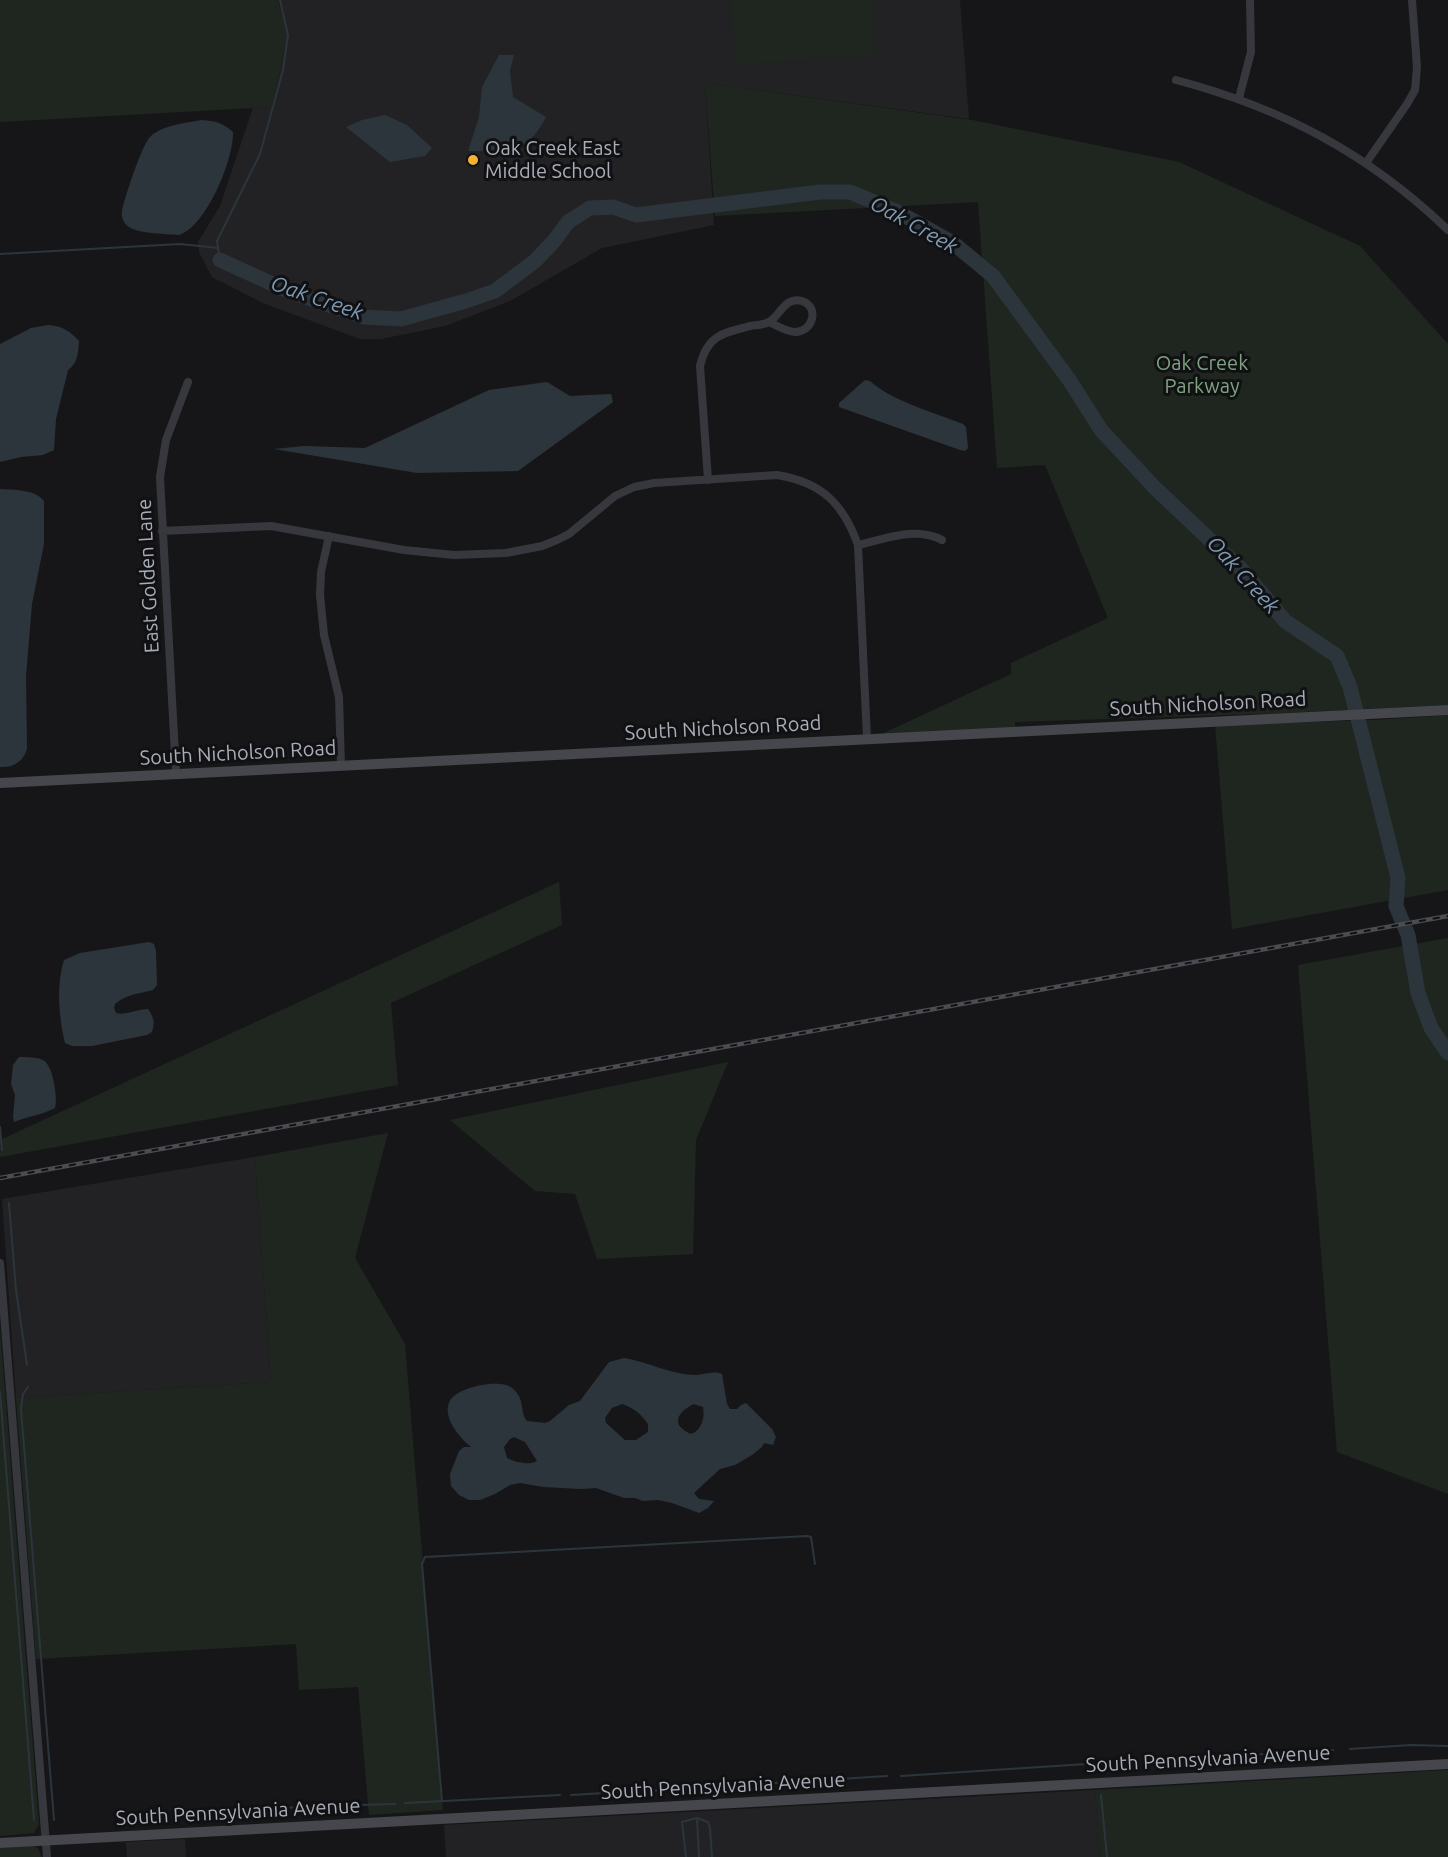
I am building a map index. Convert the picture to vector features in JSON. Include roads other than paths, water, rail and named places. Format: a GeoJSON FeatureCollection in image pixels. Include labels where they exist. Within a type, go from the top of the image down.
{"type":"FeatureCollection","features":[{"type":"Feature","properties":{"kind":"street"},"geometry":{"type":"LineString","coordinates":[[1239,98],[1251,52],[1250,0]]}},
{"type":"Feature","properties":{"kind":"street"},"geometry":{"type":"LineString","coordinates":[[1366,163],[1407,104],[1414,90],[1417,67],[1412,0]]}},
{"type":"Feature","properties":{"kind":"street"},"geometry":{"type":"LineString","coordinates":[[1176,80],[1239,98],[1302,126],[1366,163],[1428,211],[1448,230]]}},
{"type":"Feature","properties":{"kind":"street"},"geometry":{"type":"LineString","coordinates":[[708,480],[700,366],[704,352],[711,342],[722,334],[769,322],[785,305],[792,302],[800,300],[812,311],[813,319],[810,326],[796,332],[769,322]]}},
{"type":"Feature","properties":{"kind":"street","name":"East Golden Lane"},"geometry":{"type":"LineString","coordinates":[[176,773],[160,477],[165,440],[188,382]]}},
{"type":"Feature","properties":{"kind":"street"},"geometry":{"type":"LineString","coordinates":[[162,531],[271,526],[404,550],[453,555],[516,551],[542,546],[569,534],[615,496],[634,487],[654,483],[777,475],[796,478],[826,495],[839,508],[847,519],[858,545],[867,738]]}},
{"type":"Feature","properties":{"kind":"street"},"geometry":{"type":"LineString","coordinates":[[858,545],[911,533],[933,535],[942,540]]}},
{"type":"Feature","properties":{"kind":"street"},"geometry":{"type":"LineString","coordinates":[[329,536],[321,572],[320,595],[324,635],[339,697],[341,766]]}},
{"type":"Feature","properties":{"kind":"street","name":"South Nicholson Road"},"geometry":{"type":"LineString","coordinates":[[0,783],[1448,710]]}},
{"type":"Feature","properties":{"kind":"street"},"geometry":{"type":"LineString","coordinates":[[0,1263],[47,1857]]}},
{"type":"Feature","properties":{"kind":"street","name":"South Pennsylvania Avenue"},"geometry":{"type":"LineString","coordinates":[[0,1843],[1448,1764]]}},
{"type":"Feature","properties":{"kind":"waterway","name":"Oak Creek"},"geometry":{"type":"LineString","coordinates":[[220,260],[217,241],[260,154],[283,70],[288,35],[280,0]]}},
{"type":"Feature","properties":{"kind":"waterway","name":"Oak Creek"},"geometry":{"type":"LineString","coordinates":[[220,260],[288,291],[364,317],[401,319],[495,291],[535,261],[568,222],[590,208],[613,207],[636,215],[820,192],[850,192],[898,212],[953,243],[993,276],[1070,381],[1101,430],[1155,488],[1243,571],[1285,621],[1337,656],[1350,687],[1398,878],[1396,906],[1408,935],[1418,993],[1431,1028],[1448,1053]]}},
{"type":"Feature","properties":{"kind":"waterway"},"geometry":{"type":"LineString","coordinates":[[0,254],[180,244],[218,248]]}},
{"type":"Feature","properties":{"kind":"waterway"},"geometry":{"type":"LineString","coordinates":[[0,1127],[2,1150]]}},
{"type":"Feature","properties":{"kind":"waterway"},"geometry":{"type":"LineString","coordinates":[[9,1203],[16,1290],[27,1365]]}},
{"type":"Feature","properties":{"kind":"waterway"},"geometry":{"type":"LineString","coordinates":[[28,1387],[23,1394],[21,1409],[54,1820]]}},
{"type":"Feature","properties":{"kind":"waterway"},"geometry":{"type":"LineString","coordinates":[[0,1392],[34,1820]]}},
{"type":"Feature","properties":{"kind":"waterway"},"geometry":{"type":"LineString","coordinates":[[442,1801],[422,1564],[425,1557],[807,1536],[811,1537],[815,1564]]}},
{"type":"Feature","properties":{"kind":"waterway"},"geometry":{"type":"LineString","coordinates":[[1350,1749],[1411,1745],[1448,1746]]}},
{"type":"Feature","properties":{"kind":"waterway"},"geometry":{"type":"LineString","coordinates":[[1148,1761],[1333,1750]]}},
{"type":"Feature","properties":{"kind":"waterway"},"geometry":{"type":"LineString","coordinates":[[901,1776],[1133,1761]]}},
{"type":"Feature","properties":{"kind":"waterway"},"geometry":{"type":"LineString","coordinates":[[649,1791],[887,1776]]}},
{"type":"Feature","properties":{"kind":"waterway"},"geometry":{"type":"LineString","coordinates":[[571,1795],[637,1791]]}},
{"type":"Feature","properties":{"kind":"waterway"},"geometry":{"type":"LineString","coordinates":[[405,1803],[560,1795]]}},
{"type":"Feature","properties":{"kind":"waterway"},"geometry":{"type":"LineString","coordinates":[[1101,1795],[1107,1857]]}},
{"type":"Feature","properties":{"kind":"waterway"},"geometry":{"type":"LineString","coordinates":[[326,1806],[395,1804]]}},
{"type":"Feature","properties":{"kind":"waterway"},"geometry":{"type":"LineString","coordinates":[[199,1810],[316,1807]]}},
{"type":"Feature","properties":{"kind":"waterway"},"geometry":{"type":"LineString","coordinates":[[697,1818],[699,1857]]}},
{"type":"Feature","properties":{"kind":"waterway"},"geometry":{"type":"LineString","coordinates":[[686,1857],[682,1822],[697,1818],[708,1822],[712,1857]]}},
{"type":"Feature","properties":{"kind":"railway"},"geometry":{"type":"LineString","coordinates":[[0,1178],[1448,916]]}},
{"type":"Feature","properties":{"kind":"place","name":"Oak Creek East Middle School"},"geometry":{"type":"Point","coordinates":[473,160]}},
{"type":"Feature","properties":{"kind":"park label","name":"Oak Creek Parkway"},"geometry":{"type":"Point","coordinates":[1202,374]}}]}
